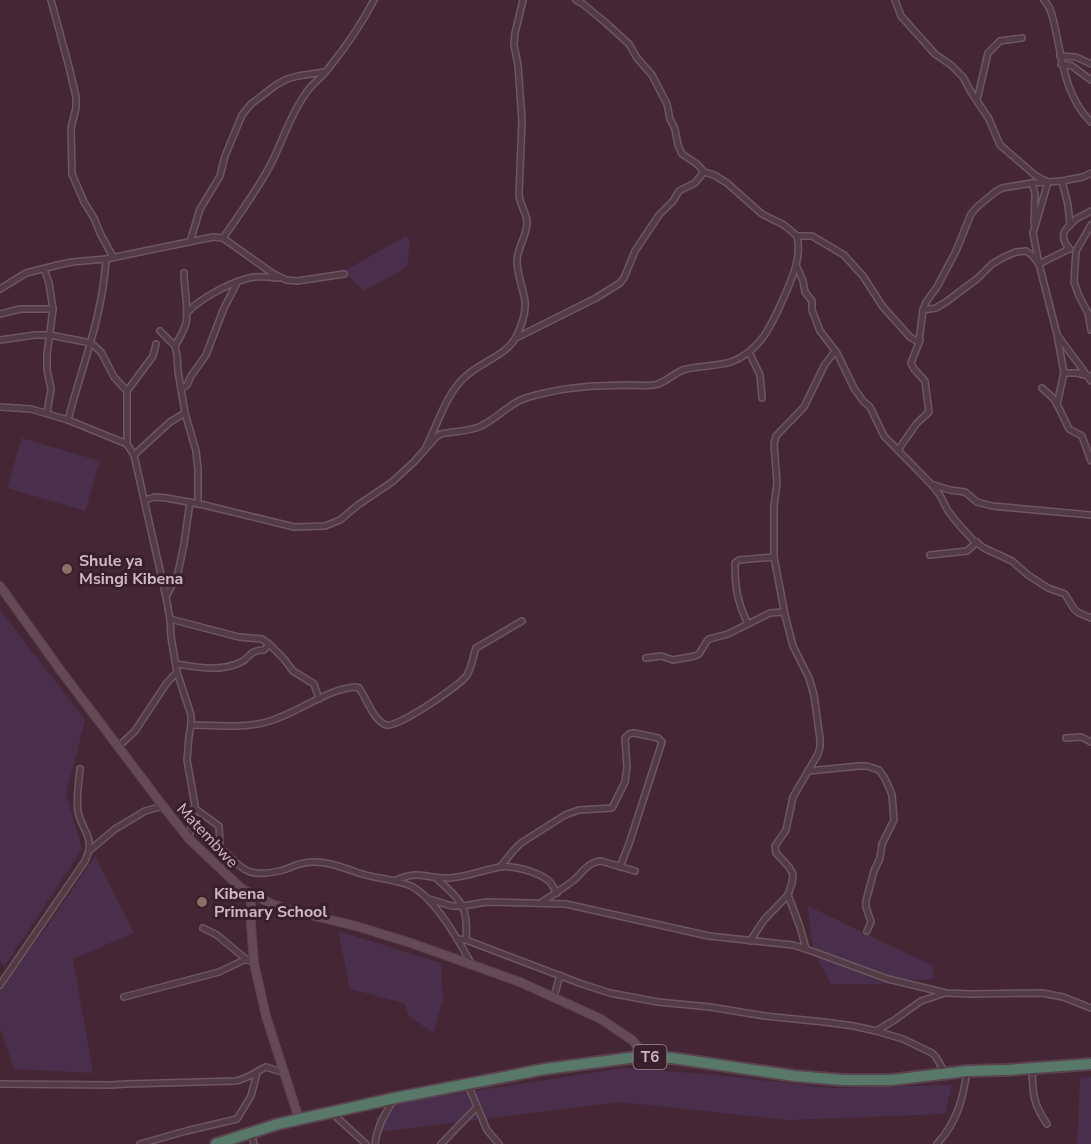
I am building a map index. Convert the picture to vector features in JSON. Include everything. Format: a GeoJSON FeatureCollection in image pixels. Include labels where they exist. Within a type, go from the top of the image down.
{"type":"FeatureCollection","features":[{"type":"Feature","properties":{"kind":"highway","name":"T6"},"geometry":{"type":"LineString","coordinates":[[216,1144],[299,1119],[395,1098],[545,1069],[637,1057],[672,1058],[795,1076],[843,1080],[891,1080],[967,1071],[1091,1064]]}},
{"type":"Feature","properties":{"kind":"main road","name":"Matembwe"},"geometry":{"type":"LineString","coordinates":[[0,586],[118,747],[189,839],[234,882],[251,894],[272,904],[411,943],[520,982],[613,1026],[632,1040],[647,1057]]}},
{"type":"Feature","properties":{"kind":"main road"},"geometry":{"type":"LineString","coordinates":[[251,894],[251,962],[299,1119]]}},
{"type":"Feature","properties":{"kind":"street"},"geometry":{"type":"LineString","coordinates":[[51,0],[76,97],[71,133],[72,174],[94,218],[110,258],[91,343],[68,420]]}},
{"type":"Feature","properties":{"kind":"street"},"geometry":{"type":"LineString","coordinates":[[223,238],[259,186],[306,92],[326,71],[362,22],[374,0]]}},
{"type":"Feature","properties":{"kind":"street"},"geometry":{"type":"LineString","coordinates":[[516,338],[525,310],[517,261],[519,247],[527,226],[519,202],[522,122],[518,65],[514,45],[523,0]]}},
{"type":"Feature","properties":{"kind":"street"},"geometry":{"type":"LineString","coordinates":[[576,0],[629,44],[637,58],[652,75],[667,104],[682,154],[704,172],[727,183],[762,214],[784,225],[797,236],[812,236],[844,255],[862,276],[883,307],[910,337],[920,340]]}},
{"type":"Feature","properties":{"kind":"street"},"geometry":{"type":"LineString","coordinates":[[896,0],[901,16],[935,54],[951,64],[963,77],[989,119],[1000,146],[1036,176],[1048,182]]}},
{"type":"Feature","properties":{"kind":"street"},"geometry":{"type":"LineString","coordinates":[[1044,0],[1052,15],[1065,76],[1081,111],[1091,122]]}},
{"type":"Feature","properties":{"kind":"street"},"geometry":{"type":"LineString","coordinates":[[977,100],[988,53],[1000,41],[1022,38]]}},
{"type":"Feature","properties":{"kind":"street"},"geometry":{"type":"LineString","coordinates":[[1060,56],[1076,57],[1091,64]]}},
{"type":"Feature","properties":{"kind":"street"},"geometry":{"type":"LineString","coordinates":[[1061,64],[1072,66],[1091,80]]}},
{"type":"Feature","properties":{"kind":"street"},"geometry":{"type":"LineString","coordinates":[[190,242],[201,209],[220,176],[225,156],[242,115],[251,104],[287,79],[326,71]]}},
{"type":"Feature","properties":{"kind":"street"},"geometry":{"type":"LineString","coordinates":[[422,454],[446,404],[466,376],[508,347],[516,338],[596,298],[620,283],[635,251],[659,215],[679,191],[695,183],[704,172]]}},
{"type":"Feature","properties":{"kind":"street"},"geometry":{"type":"LineString","coordinates":[[898,450],[917,423],[929,412],[925,381],[911,363],[920,340],[926,302],[937,287],[956,251],[971,213],[999,189],[1062,181],[1091,173]]}},
{"type":"Feature","properties":{"kind":"street"},"geometry":{"type":"LineString","coordinates":[[1062,181],[1070,225]]}},
{"type":"Feature","properties":{"kind":"street"},"geometry":{"type":"LineString","coordinates":[[1033,233],[1048,182]]}},
{"type":"Feature","properties":{"kind":"street"},"geometry":{"type":"LineString","coordinates":[[1032,183],[1035,194],[1033,233],[1064,373],[1057,404]]}},
{"type":"Feature","properties":{"kind":"street"},"geometry":{"type":"LineString","coordinates":[[1069,249],[1064,234],[1076,219],[1091,211]]}},
{"type":"Feature","properties":{"kind":"street"},"geometry":{"type":"LineString","coordinates":[[1091,225],[1076,251],[1074,282],[1090,318],[1091,330]]}},
{"type":"Feature","properties":{"kind":"street"},"geometry":{"type":"LineString","coordinates":[[145,500],[160,497],[190,502],[294,527],[325,526],[340,520],[392,482],[422,454],[436,437],[479,427],[515,403],[544,393],[571,388],[657,385],[684,369],[729,362],[749,352],[767,334],[774,321],[796,267],[797,236]]}},
{"type":"Feature","properties":{"kind":"street"},"geometry":{"type":"LineString","coordinates":[[0,289],[26,273],[72,262],[110,258],[213,237],[223,238],[272,273],[286,280]]}},
{"type":"Feature","properties":{"kind":"street"},"geometry":{"type":"LineString","coordinates":[[1039,264],[1069,249],[1076,251]]}},
{"type":"Feature","properties":{"kind":"street"},"geometry":{"type":"LineString","coordinates":[[923,310],[936,308],[946,302],[978,278],[992,264],[1016,252],[1026,251],[1039,264]]}},
{"type":"Feature","properties":{"kind":"street"},"geometry":{"type":"LineString","coordinates":[[796,267],[812,302],[812,310],[820,331],[835,351],[854,388],[870,407],[884,436],[932,485],[948,512],[977,542],[984,548],[1012,561],[1048,588],[1065,594],[1074,609],[1091,618]]}},
{"type":"Feature","properties":{"kind":"street"},"geometry":{"type":"LineString","coordinates":[[44,269],[49,283],[53,309],[47,366],[51,389],[47,413]]}},
{"type":"Feature","properties":{"kind":"street"},"geometry":{"type":"LineString","coordinates":[[184,273],[186,323],[175,346],[185,413],[196,451],[198,504]]}},
{"type":"Feature","properties":{"kind":"street"},"geometry":{"type":"LineString","coordinates":[[187,313],[203,299],[252,277],[297,281],[344,274]]}},
{"type":"Feature","properties":{"kind":"street"},"geometry":{"type":"LineString","coordinates":[[181,389],[187,385],[206,355],[224,308],[237,283]]}},
{"type":"Feature","properties":{"kind":"street"},"geometry":{"type":"LineString","coordinates":[[0,314],[20,309],[53,309]]}},
{"type":"Feature","properties":{"kind":"street"},"geometry":{"type":"LineString","coordinates":[[160,331],[175,346]]}},
{"type":"Feature","properties":{"kind":"street"},"geometry":{"type":"LineString","coordinates":[[1057,334],[1090,379]]}},
{"type":"Feature","properties":{"kind":"street"},"geometry":{"type":"LineString","coordinates":[[0,340],[50,335],[91,343],[101,352],[114,377],[127,392]]}},
{"type":"Feature","properties":{"kind":"street"},"geometry":{"type":"LineString","coordinates":[[156,344],[153,356],[127,392],[127,444],[134,455],[145,500],[166,597],[177,672],[190,711],[187,760],[194,808],[189,839]]}},
{"type":"Feature","properties":{"kind":"street"},"geometry":{"type":"LineString","coordinates":[[750,940],[764,920],[788,895],[792,874],[789,867],[776,853],[775,846],[786,830],[793,797],[820,747],[818,717],[809,678],[793,646],[774,557],[776,436],[804,407],[824,366],[835,351]]}},
{"type":"Feature","properties":{"kind":"street"},"geometry":{"type":"LineString","coordinates":[[749,352],[760,375],[762,398]]}},
{"type":"Feature","properties":{"kind":"street"},"geometry":{"type":"LineString","coordinates":[[1064,373],[1077,373],[1090,379]]}},
{"type":"Feature","properties":{"kind":"street"},"geometry":{"type":"LineString","coordinates":[[1042,388],[1054,399],[1069,429],[1082,436],[1091,461]]}},
{"type":"Feature","properties":{"kind":"street"},"geometry":{"type":"LineString","coordinates":[[0,407],[31,409],[47,413],[127,444]]}},
{"type":"Feature","properties":{"kind":"street"},"geometry":{"type":"LineString","coordinates":[[134,455],[170,422],[185,413]]}},
{"type":"Feature","properties":{"kind":"street"},"geometry":{"type":"LineString","coordinates":[[932,485],[965,492],[977,502],[992,506],[1091,515]]}},
{"type":"Feature","properties":{"kind":"street"},"geometry":{"type":"LineString","coordinates":[[166,597],[178,573],[190,502]]}},
{"type":"Feature","properties":{"kind":"street"},"geometry":{"type":"LineString","coordinates":[[930,555],[967,551],[977,542]]}},
{"type":"Feature","properties":{"kind":"street"},"geometry":{"type":"LineString","coordinates":[[748,624],[738,601],[735,563],[739,560],[774,557]]}},
{"type":"Feature","properties":{"kind":"street"},"geometry":{"type":"LineString","coordinates":[[646,658],[661,656],[673,660],[695,656],[707,640],[728,634],[770,613],[784,612]]}},
{"type":"Feature","properties":{"kind":"street"},"geometry":{"type":"LineString","coordinates":[[170,619],[239,637],[262,639],[284,659],[293,671],[314,684],[319,699]]}},
{"type":"Feature","properties":{"kind":"street"},"geometry":{"type":"LineString","coordinates":[[191,724],[242,727],[282,717],[324,695],[358,687],[375,716],[391,726],[437,699],[463,679],[469,672],[476,648],[522,621]]}},
{"type":"Feature","properties":{"kind":"street"},"geometry":{"type":"LineString","coordinates":[[176,664],[211,668],[227,667],[245,660],[253,651],[264,650],[269,644]]}},
{"type":"Feature","properties":{"kind":"street"},"geometry":{"type":"LineString","coordinates":[[118,747],[135,731],[166,684],[177,672]]}},
{"type":"Feature","properties":{"kind":"street"},"geometry":{"type":"LineString","coordinates":[[501,866],[521,843],[565,815],[579,810],[612,808],[625,782],[627,767],[625,738],[628,734],[634,733],[658,738],[662,742],[620,867]]}},
{"type":"Feature","properties":{"kind":"street"},"geometry":{"type":"LineString","coordinates":[[1066,738],[1081,737],[1091,742]]}},
{"type":"Feature","properties":{"kind":"street"},"geometry":{"type":"LineString","coordinates":[[808,771],[867,766],[879,770],[892,795],[894,820],[882,844],[880,858],[866,901],[866,908],[872,922],[867,931]]}},
{"type":"Feature","properties":{"kind":"street"},"geometry":{"type":"LineString","coordinates":[[80,769],[78,812],[88,836],[90,850]]}},
{"type":"Feature","properties":{"kind":"street"},"geometry":{"type":"LineString","coordinates":[[0,985],[85,861],[90,850],[116,829],[145,811],[163,806]]}},
{"type":"Feature","properties":{"kind":"street"},"geometry":{"type":"LineString","coordinates":[[194,808],[219,826],[220,847],[248,872],[266,874],[311,862],[331,864],[410,885],[429,899],[458,939],[472,965]]}},
{"type":"Feature","properties":{"kind":"street"},"geometry":{"type":"LineString","coordinates":[[541,903],[574,880],[592,863],[601,861],[635,871]]}},
{"type":"Feature","properties":{"kind":"street"},"geometry":{"type":"LineString","coordinates":[[395,881],[407,874],[450,878],[501,866],[518,868],[545,878],[556,892]]}},
{"type":"Feature","properties":{"kind":"street"},"geometry":{"type":"LineString","coordinates":[[436,878],[463,906],[466,915],[466,940]]}},
{"type":"Feature","properties":{"kind":"street"},"geometry":{"type":"LineString","coordinates":[[788,895],[806,949]]}},
{"type":"Feature","properties":{"kind":"street"},"geometry":{"type":"LineString","coordinates":[[429,899],[452,906],[486,902],[566,904],[710,936],[793,945],[888,979],[946,993],[1042,993],[1064,997],[1091,1008]]}},
{"type":"Feature","properties":{"kind":"street"},"geometry":{"type":"LineString","coordinates":[[202,928],[217,935],[251,962]]}},
{"type":"Feature","properties":{"kind":"street"},"geometry":{"type":"LineString","coordinates":[[458,939],[610,993],[658,1002],[824,1022],[876,1031],[903,1039],[932,1053],[945,1074]]}},
{"type":"Feature","properties":{"kind":"street"},"geometry":{"type":"LineString","coordinates":[[124,997],[219,972],[244,960],[251,962]]}},
{"type":"Feature","properties":{"kind":"street"},"geometry":{"type":"LineString","coordinates":[[554,997],[560,975]]}},
{"type":"Feature","properties":{"kind":"street"},"geometry":{"type":"LineString","coordinates":[[876,1031],[921,1001],[946,993]]}},
{"type":"Feature","properties":{"kind":"street"},"geometry":{"type":"LineString","coordinates":[[0,1084],[111,1085],[236,1081],[257,1073],[266,1066],[285,1073]]}},
{"type":"Feature","properties":{"kind":"street"},"geometry":{"type":"LineString","coordinates":[[1032,1068],[1035,1104],[1047,1124]]}},
{"type":"Feature","properties":{"kind":"street"},"geometry":{"type":"LineString","coordinates":[[938,1144],[956,1117],[967,1071]]}},
{"type":"Feature","properties":{"kind":"street"},"geometry":{"type":"LineString","coordinates":[[140,1144],[237,1119],[251,1096],[257,1073]]}},
{"type":"Feature","properties":{"kind":"street"},"geometry":{"type":"LineString","coordinates":[[467,1084],[487,1130],[499,1144]]}},
{"type":"Feature","properties":{"kind":"street"},"geometry":{"type":"LineString","coordinates":[[375,1144],[380,1122],[395,1098]]}},
{"type":"Feature","properties":{"kind":"street"},"geometry":{"type":"LineString","coordinates":[[441,1144],[477,1107]]}},
{"type":"Feature","properties":{"kind":"street"},"geometry":{"type":"LineString","coordinates":[[332,1113],[366,1144]]}},
{"type":"Feature","properties":{"kind":"street"},"geometry":{"type":"LineString","coordinates":[[251,1132],[254,1144]]}},
{"type":"Feature","properties":{"kind":"shaded area"},"geometry":{"type":"Polygon","coordinates":[[[406,236],[410,241],[407,267],[364,291],[344,271],[406,236]]]}},
{"type":"Feature","properties":{"kind":"shaded area"},"geometry":{"type":"Polygon","coordinates":[[[22,438],[100,461],[85,511],[7,488],[22,438]]]}},
{"type":"Feature","properties":{"kind":"shaded area"},"geometry":{"type":"Polygon","coordinates":[[[0,610],[85,720],[66,794],[82,849],[4,967],[0,960],[0,610]]]}},
{"type":"Feature","properties":{"kind":"shaded area"},"geometry":{"type":"Polygon","coordinates":[[[95,856],[134,933],[73,959],[93,1073],[14,1069],[0,1028],[0,990],[95,856]]]}},
{"type":"Feature","properties":{"kind":"shaded area"},"geometry":{"type":"Polygon","coordinates":[[[808,906],[933,966],[933,979],[878,984],[831,984],[813,950],[808,906]]]}},
{"type":"Feature","properties":{"kind":"shaded area"},"geometry":{"type":"Polygon","coordinates":[[[338,931],[441,963],[443,1000],[433,1033],[408,1015],[404,1003],[350,989],[338,931]]]}},
{"type":"Feature","properties":{"kind":"shaded area"},"geometry":{"type":"Polygon","coordinates":[[[623,1068],[706,1074],[832,1088],[952,1085],[945,1114],[788,1120],[620,1102],[379,1132],[375,1118],[392,1104],[623,1068]]]}},
{"type":"Feature","properties":{"kind":"shaded area"},"geometry":{"type":"Polygon","coordinates":[[[1091,1077],[1091,1144],[1077,1144],[1080,1078],[1091,1077]]]}},
{"type":"Feature","properties":{"kind":"place","name":"Shule ya Msingi Kibena"},"geometry":{"type":"Point","coordinates":[67,569]}},
{"type":"Feature","properties":{"kind":"place","name":"Kibena Primary School"},"geometry":{"type":"Point","coordinates":[202,902]}}]}
